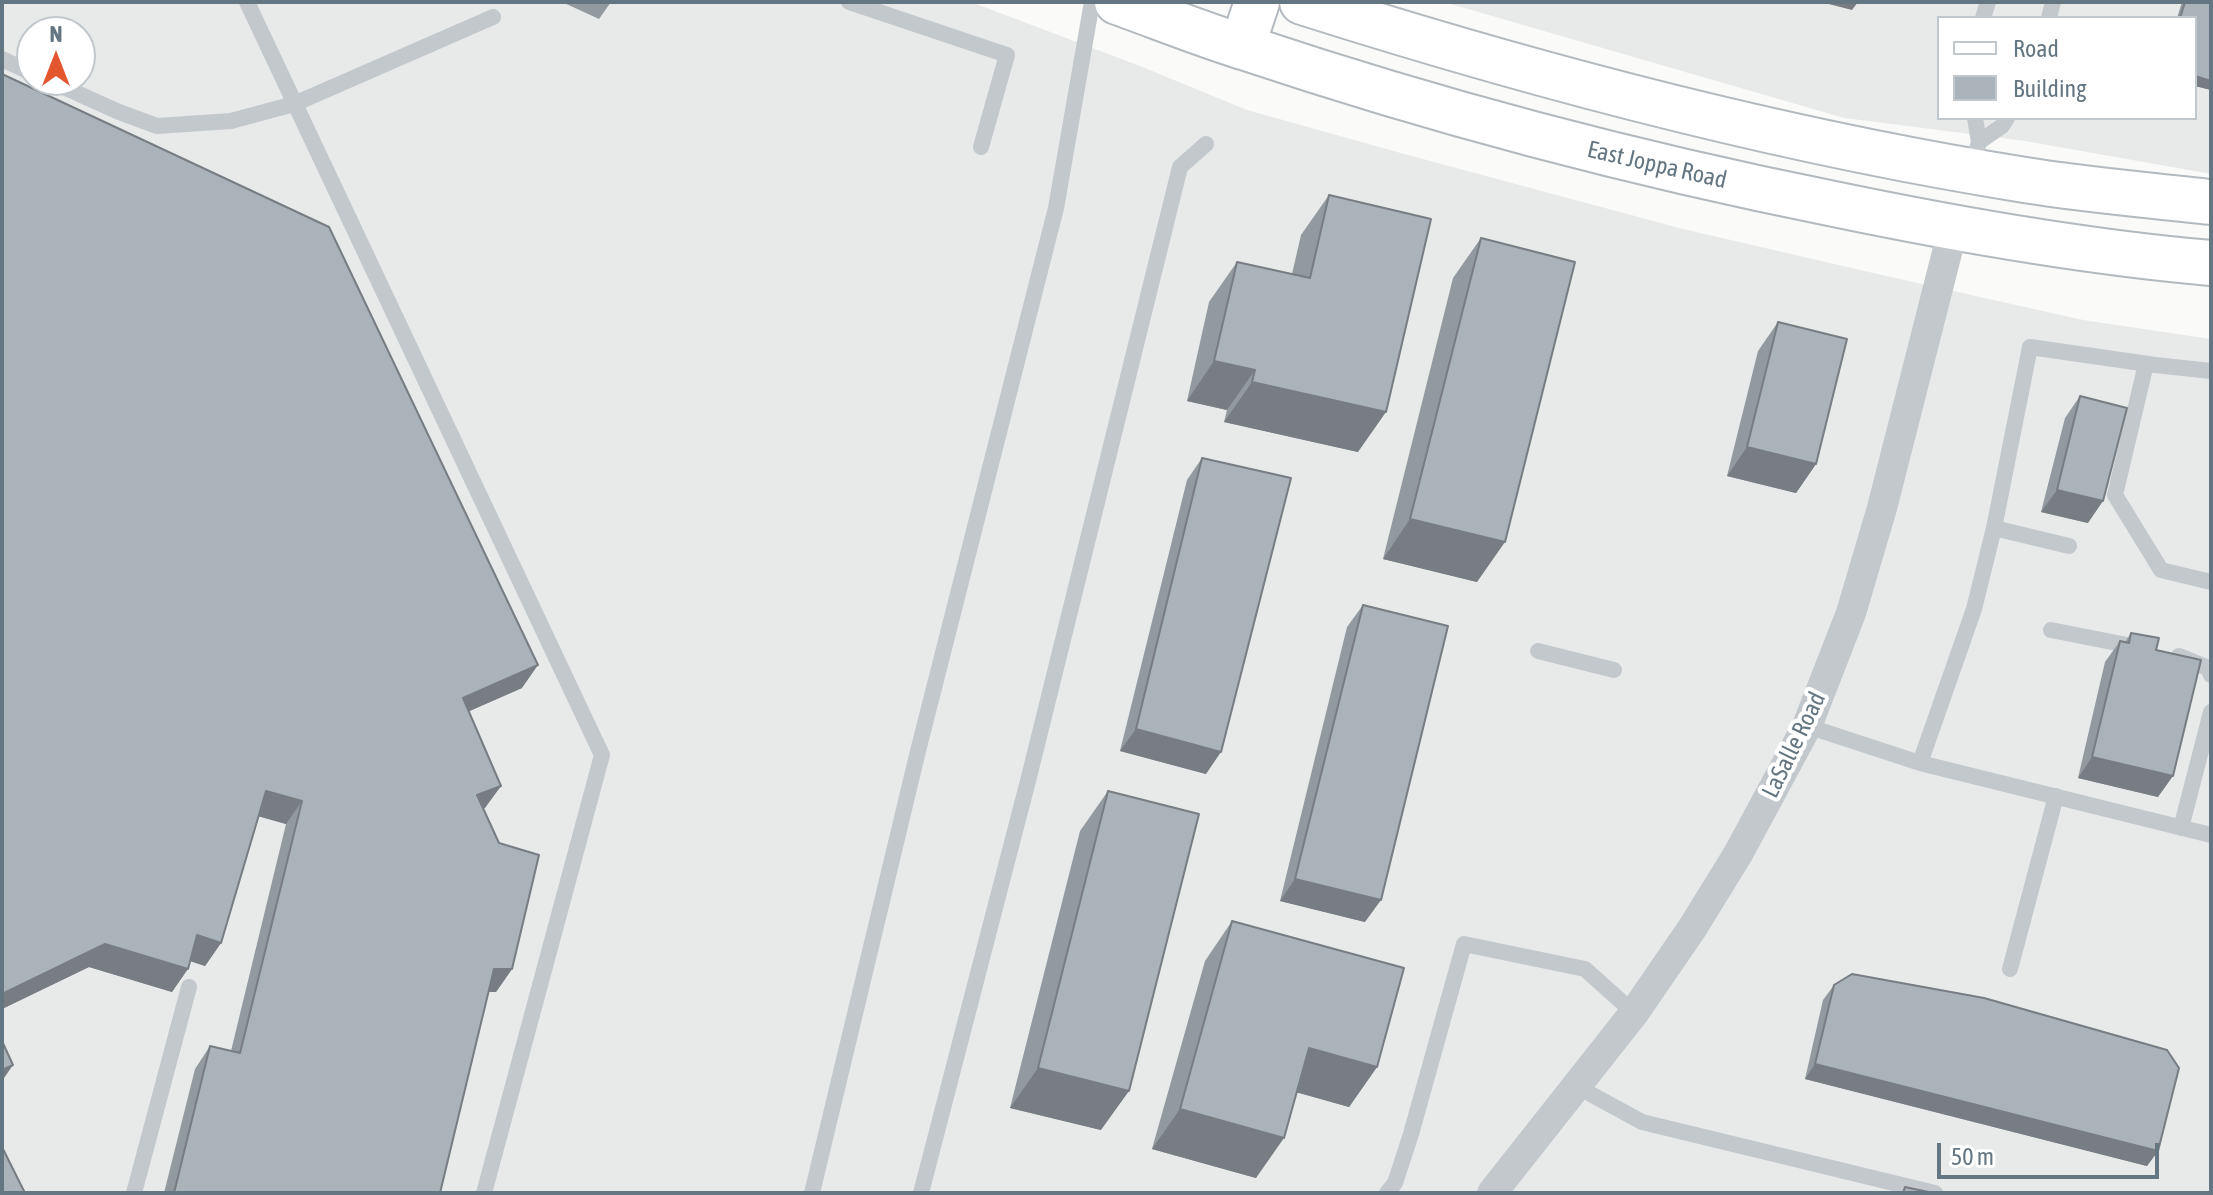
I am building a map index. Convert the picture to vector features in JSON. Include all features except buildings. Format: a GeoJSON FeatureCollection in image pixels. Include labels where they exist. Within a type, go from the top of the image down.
{"type":"FeatureCollection","features":[{"type":"Feature","properties":{"kind":"main road","name":"East Joppa Road"},"geometry":{"type":"LineString","coordinates":[[1117,2],[1242,47],[1594,151],[1725,182],[1953,229],[2211,263]]}},
{"type":"Feature","properties":{"kind":"main road"},"geometry":{"type":"LineString","coordinates":[[1242,47],[1257,2]]}},
{"type":"Feature","properties":{"kind":"main road"},"geometry":{"type":"LineString","coordinates":[[1302,2],[1444,47],[1641,101],[1804,138],[1975,156],[2027,180],[2211,202]]}},
{"type":"Feature","properties":{"kind":"main road"},"geometry":{"type":"LineString","coordinates":[[1953,229],[1975,156]]}},
{"type":"Feature","properties":{"kind":"street","name":"LaSalle Road"},"geometry":{"type":"LineString","coordinates":[[1492,1193],[1634,1013],[1693,927],[1738,854],[1807,726],[1851,613],[1882,508],[1953,229]]}},
{"type":"Feature","properties":{"kind":"lane"},"geometry":{"type":"LineString","coordinates":[[247,2],[602,755],[484,1193]]}},
{"type":"Feature","properties":{"kind":"lane"},"geometry":{"type":"LineString","coordinates":[[849,2],[1007,55],[981,147]]}},
{"type":"Feature","properties":{"kind":"lane"},"geometry":{"type":"LineString","coordinates":[[812,1193],[914,766],[1056,208],[1092,2]]}},
{"type":"Feature","properties":{"kind":"lane"},"geometry":{"type":"LineString","coordinates":[[84,96],[157,126],[231,121],[294,104],[493,17]]}},
{"type":"Feature","properties":{"kind":"lane"},"geometry":{"type":"LineString","coordinates":[[1975,120],[1975,156]]}},
{"type":"Feature","properties":{"kind":"lane"},"geometry":{"type":"LineString","coordinates":[[1975,156],[2006,120]]}},
{"type":"Feature","properties":{"kind":"lane"},"geometry":{"type":"LineString","coordinates":[[921,1193],[1029,777],[1180,167],[1206,144]]}},
{"type":"Feature","properties":{"kind":"lane"},"geometry":{"type":"LineString","coordinates":[[1920,763],[1974,609],[1994,528],[2030,347],[2211,371]]}},
{"type":"Feature","properties":{"kind":"lane"},"geometry":{"type":"LineString","coordinates":[[2146,364],[2115,495],[2161,570],[2211,582]]}},
{"type":"Feature","properties":{"kind":"lane"},"geometry":{"type":"LineString","coordinates":[[1994,528],[2069,546]]}},
{"type":"Feature","properties":{"kind":"lane"},"geometry":{"type":"LineString","coordinates":[[2051,630],[2178,655],[2208,668],[2211,675]]}},
{"type":"Feature","properties":{"kind":"lane"},"geometry":{"type":"LineString","coordinates":[[1538,651],[1614,670]]}},
{"type":"Feature","properties":{"kind":"lane"},"geometry":{"type":"LineString","coordinates":[[2181,828],[2211,712]]}},
{"type":"Feature","properties":{"kind":"lane"},"geometry":{"type":"LineString","coordinates":[[1807,726],[1920,763],[2211,835]]}},
{"type":"Feature","properties":{"kind":"lane"},"geometry":{"type":"LineString","coordinates":[[2010,969],[2056,796]]}},
{"type":"Feature","properties":{"kind":"lane"},"geometry":{"type":"LineString","coordinates":[[1387,1193],[1395,1183],[1411,1134],[1464,944],[1585,969],[1634,1013]]}},
{"type":"Feature","properties":{"kind":"lane"},"geometry":{"type":"LineString","coordinates":[[134,1193],[189,987]]}},
{"type":"Feature","properties":{"kind":"lane"},"geometry":{"type":"LineString","coordinates":[[1576,1086],[1642,1122],[1935,1193]]}},
{"type":"Feature","properties":{"kind":"shaded area"},"geometry":{"type":"Polygon","coordinates":[[[2,2],[971,2],[1247,110],[1408,155],[1683,229],[1882,275],[2083,320],[2211,339],[2211,1193],[2,1193],[2,2]]]}},
{"type":"Feature","properties":{"kind":"shaded area"},"geometry":{"type":"Polygon","coordinates":[[[1444,2],[2211,2],[2211,174],[2025,141],[1844,118],[1444,2]]]}}]}
